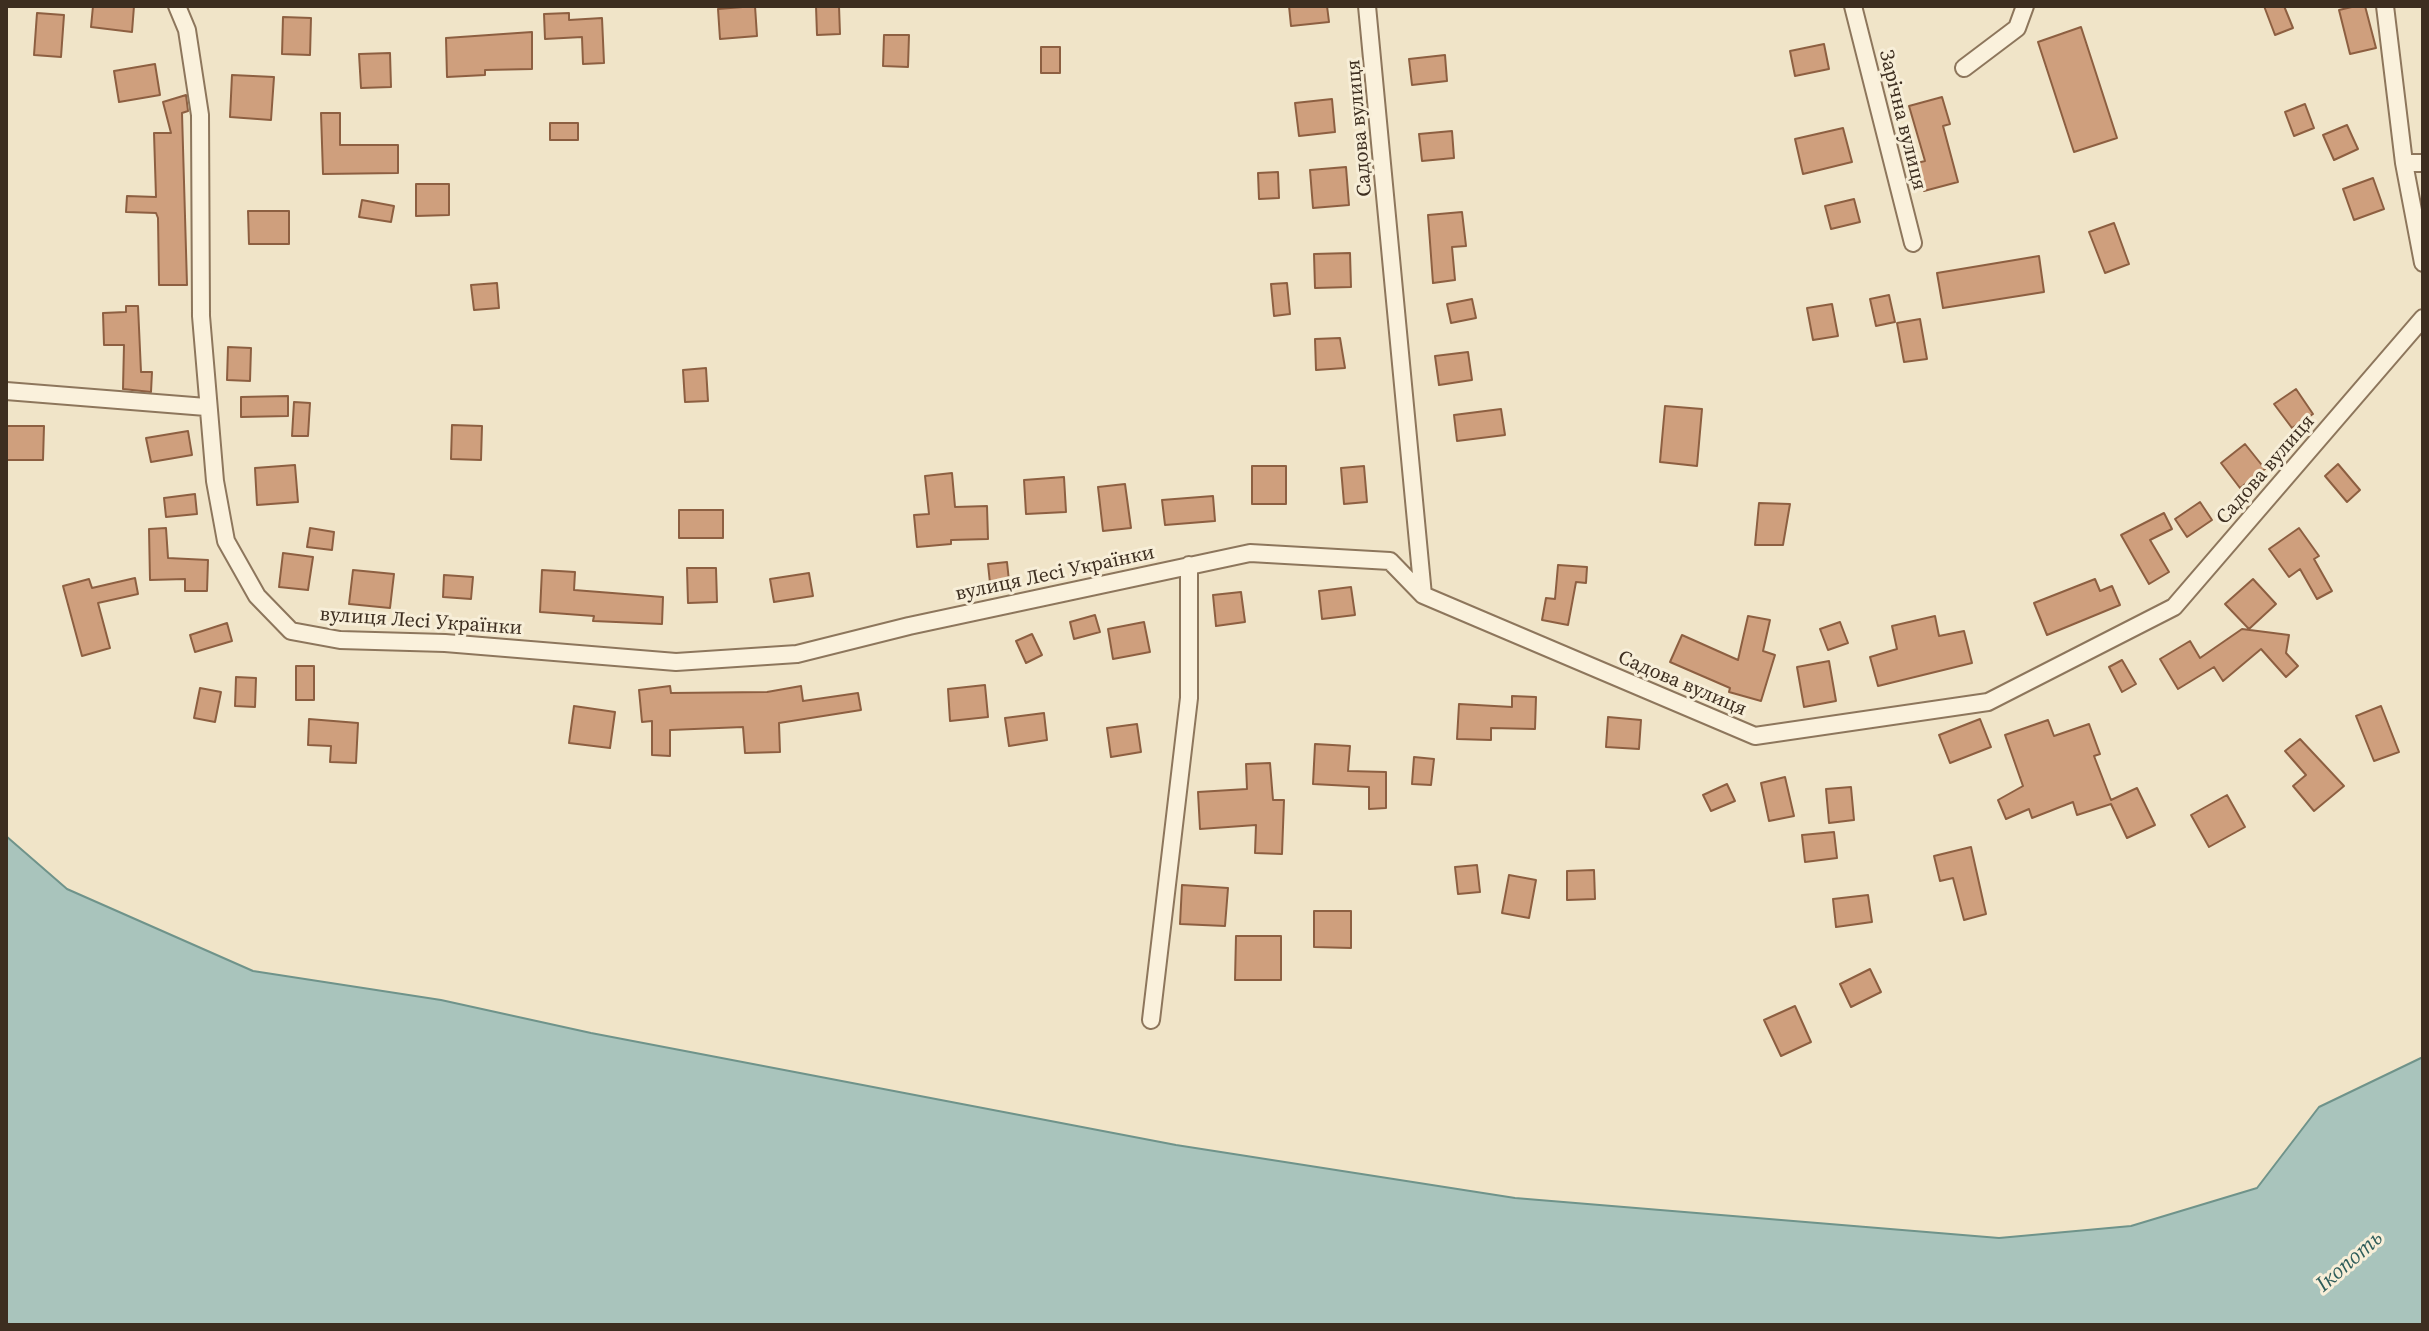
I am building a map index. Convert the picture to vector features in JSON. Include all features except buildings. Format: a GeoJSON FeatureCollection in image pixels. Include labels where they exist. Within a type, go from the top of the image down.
{"type":"FeatureCollection","features":[{"type":"Feature","properties":{"kind":"street","name":"вулиця Лесі Українки"},"geometry":{"type":"LineString","coordinates":[[177,6],[187,30],[200,115],[201,316],[206,407],[226,541],[257,596],[291,631],[340,640],[445,643],[676,662],[797,654],[909,626],[1115,585],[1250,553],[1390,561],[1423,595]]}},
{"type":"Feature","properties":{"kind":"street","name":"Садова вулиця"},"geometry":{"type":"LineString","coordinates":[[1367,6],[1423,595],[1755,736],[1988,702],[2174,607],[2423,318]]}},
{"type":"Feature","properties":{"kind":"street","name":"Зарічна вулиця"},"geometry":{"type":"LineString","coordinates":[[1853,6],[1913,243]]}},
{"type":"Feature","properties":{"kind":"street"},"geometry":{"type":"LineString","coordinates":[[1964,68],[2017,28],[2025,6]]}},
{"type":"Feature","properties":{"kind":"street"},"geometry":{"type":"LineString","coordinates":[[2385,6],[2404,163],[2423,263]]}},
{"type":"Feature","properties":{"kind":"street"},"geometry":{"type":"LineString","coordinates":[[2404,163],[2423,163]]}},
{"type":"Feature","properties":{"kind":"street"},"geometry":{"type":"LineString","coordinates":[[6,391],[206,407]]}},
{"type":"Feature","properties":{"kind":"street"},"geometry":{"type":"LineString","coordinates":[[1151,1020],[1189,698],[1189,565]]}},
{"type":"Feature","properties":{"kind":"water","name":"Ікопоть"},"geometry":{"type":"Polygon","coordinates":[[[6,836],[67,889],[253,971],[441,1000],[591,1033],[1176,1145],[1515,1198],[1999,1238],[2131,1226],[2257,1188],[2319,1107],[2423,1057],[2423,1325],[6,1325],[6,836]]]}}]}
